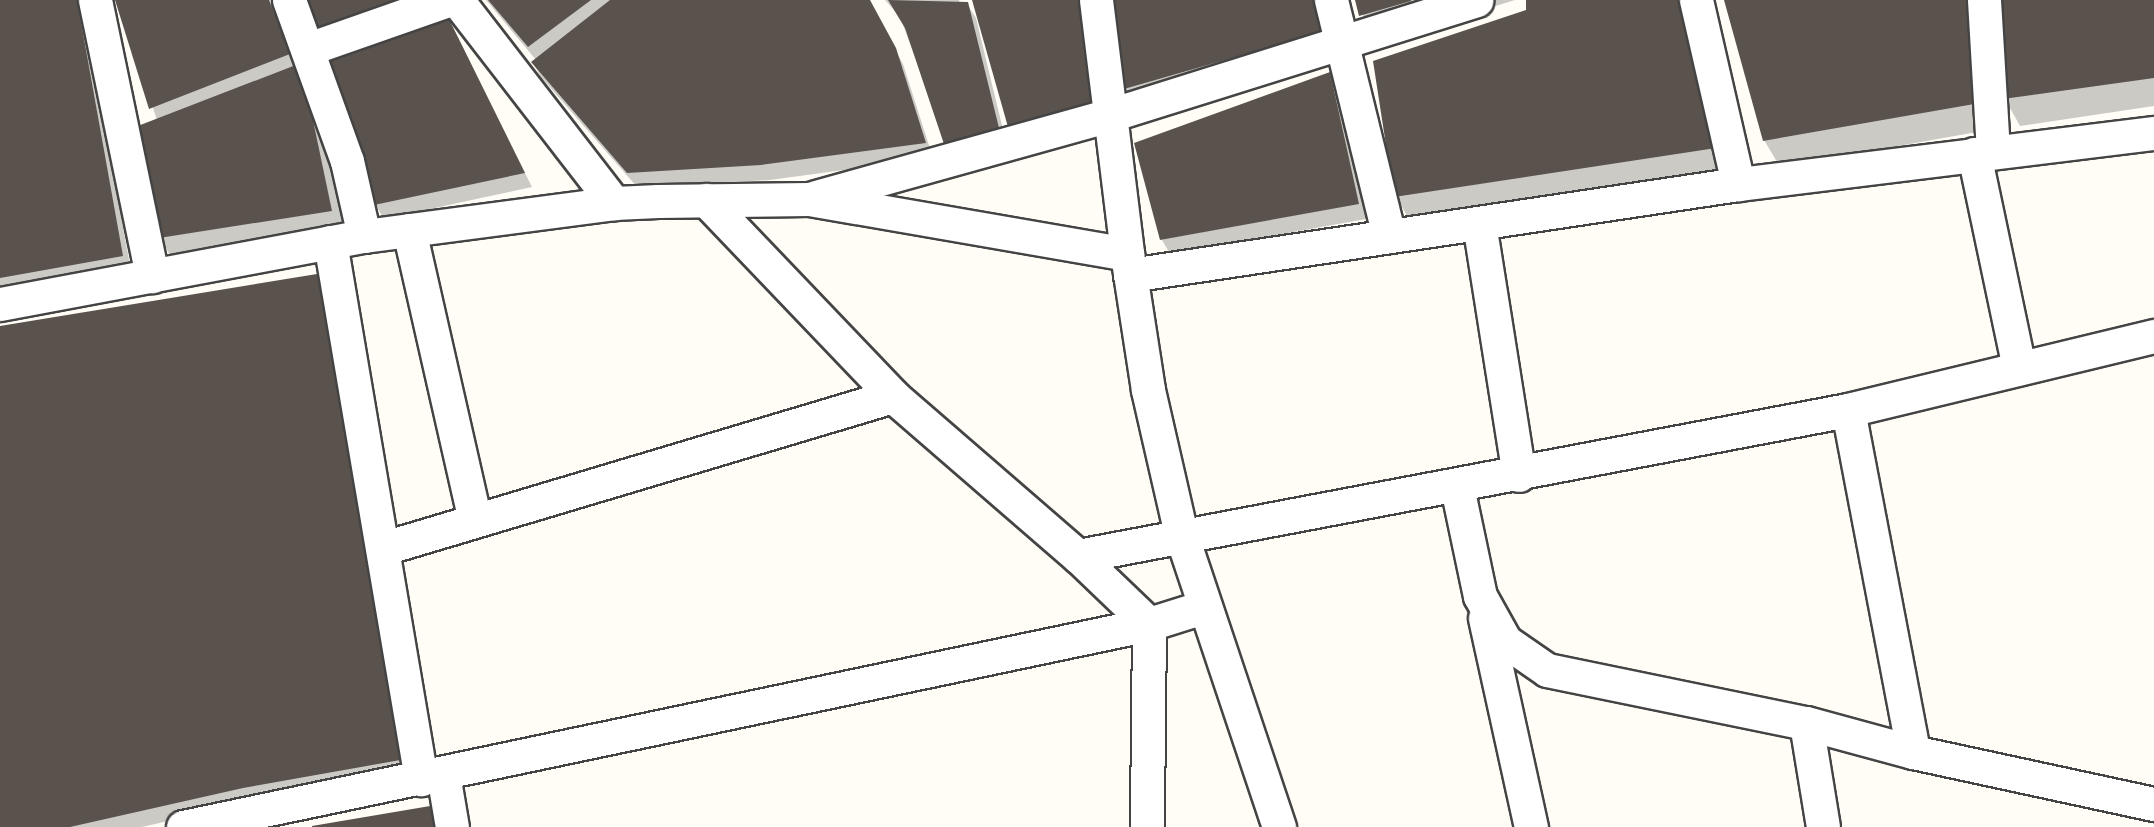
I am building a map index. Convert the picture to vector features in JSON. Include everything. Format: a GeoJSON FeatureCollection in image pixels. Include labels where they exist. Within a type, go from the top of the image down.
{"type":"FeatureCollection","features":[{"type":"Feature","properties":{"kind":"street"},"geometry":{"type":"LineString","coordinates":[[95,0],[152,276]]}},
{"type":"Feature","properties":{"kind":"street"},"geometry":{"type":"LineString","coordinates":[[289,0],[347,161],[364,236]]}},
{"type":"Feature","properties":{"kind":"street"},"geometry":{"type":"LineString","coordinates":[[308,49],[448,0]]}},
{"type":"Feature","properties":{"kind":"street"},"geometry":{"type":"LineString","coordinates":[[457,0],[614,203]]}},
{"type":"Feature","properties":{"kind":"street"},"geometry":{"type":"LineString","coordinates":[[1096,0],[1128,265],[1148,390],[1181,534],[1203,607],[1279,827]]}},
{"type":"Feature","properties":{"kind":"street"},"geometry":{"type":"LineString","coordinates":[[1331,0],[1389,236]]}},
{"type":"Feature","properties":{"kind":"street"},"geometry":{"type":"LineString","coordinates":[[809,199],[1110,115],[1476,0]]}},
{"type":"Feature","properties":{"kind":"street"},"geometry":{"type":"LineString","coordinates":[[1696,0],[1738,183]]}},
{"type":"Feature","properties":{"kind":"street"},"geometry":{"type":"LineString","coordinates":[[1984,0],[1983,153],[2019,368]]}},
{"type":"Feature","properties":{"kind":"street"},"geometry":{"type":"LineString","coordinates":[[0,304],[364,236],[614,203],[809,199],[1128,265],[1389,236],[1738,183],[2154,133]]}},
{"type":"Feature","properties":{"kind":"street"},"geometry":{"type":"LineString","coordinates":[[706,200],[893,396],[1078,556],[1149,624],[1147,827]]}},
{"type":"Feature","properties":{"kind":"street"},"geometry":{"type":"LineString","coordinates":[[1479,223],[1519,475]]}},
{"type":"Feature","properties":{"kind":"street"},"geometry":{"type":"LineString","coordinates":[[409,230],[475,521]]}},
{"type":"Feature","properties":{"kind":"street"},"geometry":{"type":"LineString","coordinates":[[330,242],[384,548],[432,777],[452,827]]}},
{"type":"Feature","properties":{"kind":"street"},"geometry":{"type":"LineString","coordinates":[[1078,556],[1181,534],[1457,487],[1848,410],[2154,336]]}},
{"type":"Feature","properties":{"kind":"street"},"geometry":{"type":"LineString","coordinates":[[384,548],[893,396]]}},
{"type":"Feature","properties":{"kind":"street"},"geometry":{"type":"LineString","coordinates":[[1848,410],[1913,752]]}},
{"type":"Feature","properties":{"kind":"street"},"geometry":{"type":"LineString","coordinates":[[1457,487],[1531,827]]}},
{"type":"Feature","properties":{"kind":"street"},"geometry":{"type":"LineString","coordinates":[[1480,596],[1505,641],[1547,670],[1806,723],[1913,752],[2154,804]]}},
{"type":"Feature","properties":{"kind":"street"},"geometry":{"type":"LineString","coordinates":[[183,827],[432,777],[1149,624],[1203,607]]}},
{"type":"Feature","properties":{"kind":"street"},"geometry":{"type":"LineString","coordinates":[[1806,723],[1823,827]]}},
{"type":"Feature","properties":{"kind":"building"},"geometry":{"type":"Polygon","coordinates":[[[0,0],[77,0],[123,256],[0,278],[0,0]]]}},
{"type":"Feature","properties":{"kind":"building"},"geometry":{"type":"Polygon","coordinates":[[[115,0],[269,0],[290,54],[149,109],[115,0]]]}},
{"type":"Feature","properties":{"kind":"building"},"geometry":{"type":"Polygon","coordinates":[[[299,0],[423,0],[316,40],[299,0]]]}},
{"type":"Feature","properties":{"kind":"building"},"geometry":{"type":"Polygon","coordinates":[[[488,0],[591,0],[528,47],[488,0]]]}},
{"type":"Feature","properties":{"kind":"building"},"geometry":{"type":"Polygon","coordinates":[[[610,0],[870,0],[896,48],[926,143],[761,165],[627,173],[531,62],[610,0]]]}},
{"type":"Feature","properties":{"kind":"building"},"geometry":{"type":"Polygon","coordinates":[[[888,0],[968,2],[999,128],[944,144],[905,28],[888,0]]]}},
{"type":"Feature","properties":{"kind":"building"},"geometry":{"type":"Polygon","coordinates":[[[972,0],[1085,0],[1096,101],[1008,127],[972,0]]]}},
{"type":"Feature","properties":{"kind":"building"},"geometry":{"type":"Polygon","coordinates":[[[1112,0],[1315,0],[1322,32],[1124,89],[1112,0]]]}},
{"type":"Feature","properties":{"kind":"building"},"geometry":{"type":"Polygon","coordinates":[[[1355,0],[1411,0],[1411,1],[1359,16],[1355,0]]]}},
{"type":"Feature","properties":{"kind":"building"},"geometry":{"type":"Polygon","coordinates":[[[1526,0],[1679,0],[1716,148],[1394,197],[1373,61],[1526,10],[1526,0]]]}},
{"type":"Feature","properties":{"kind":"building"},"geometry":{"type":"Polygon","coordinates":[[[1724,0],[1973,0],[1980,103],[1763,141],[1724,0]]]}},
{"type":"Feature","properties":{"kind":"building"},"geometry":{"type":"Polygon","coordinates":[[[1994,0],[2154,0],[2154,78],[2003,99],[1994,0]]]}},
{"type":"Feature","properties":{"kind":"building"},"geometry":{"type":"Polygon","coordinates":[[[446,13],[525,173],[374,205],[325,60],[446,13]]]}},
{"type":"Feature","properties":{"kind":"building"},"geometry":{"type":"Polygon","coordinates":[[[301,63],[332,211],[159,238],[130,129],[301,63]]]}},
{"type":"Feature","properties":{"kind":"building"},"geometry":{"type":"Polygon","coordinates":[[[1330,72],[1359,204],[1160,240],[1134,143],[1330,72]]]}},
{"type":"Feature","properties":{"kind":"building"},"geometry":{"type":"Polygon","coordinates":[[[323,273],[406,759],[243,788],[70,827],[0,827],[0,326],[323,273]]]}},
{"type":"Feature","properties":{"kind":"building"},"geometry":{"type":"Polygon","coordinates":[[[436,805],[439,827],[312,827],[312,826],[436,805]]]}}]}
